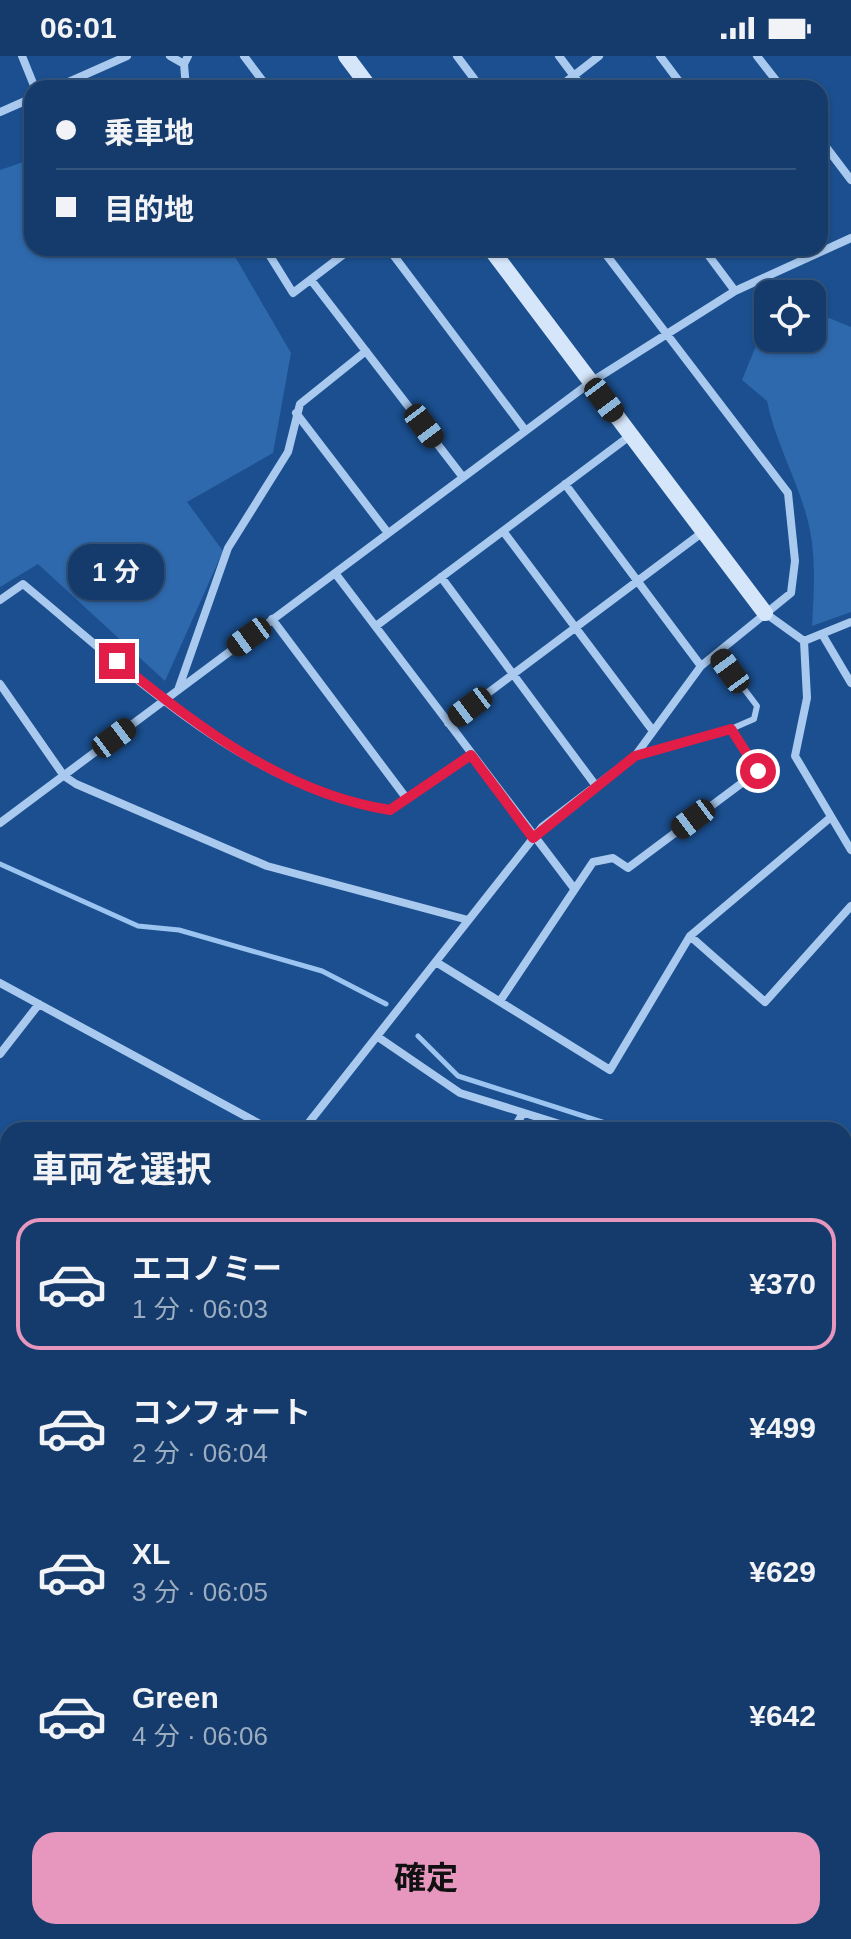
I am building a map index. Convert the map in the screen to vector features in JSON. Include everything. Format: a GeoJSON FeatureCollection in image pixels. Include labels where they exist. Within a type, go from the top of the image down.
{"type":"FeatureCollection","features":[{"type":"Feature","properties":{"kind":"street"},"geometry":{"type":"LineString","coordinates":[[22,56],[32,80]]}},
{"type":"Feature","properties":{"kind":"street"},"geometry":{"type":"LineString","coordinates":[[73,80],[127,56]]}},
{"type":"Feature","properties":{"kind":"street"},"geometry":{"type":"LineString","coordinates":[[170,56],[186,60]]}},
{"type":"Feature","properties":{"kind":"street"},"geometry":{"type":"LineString","coordinates":[[244,56],[262,80]]}},
{"type":"Feature","properties":{"kind":"street"},"geometry":{"type":"LineString","coordinates":[[346,56],[364,80]]}},
{"type":"Feature","properties":{"kind":"street"},"geometry":{"type":"LineString","coordinates":[[457,56],[475,80]]}},
{"type":"Feature","properties":{"kind":"street"},"geometry":{"type":"LineString","coordinates":[[559,56],[577,80]]}},
{"type":"Feature","properties":{"kind":"street"},"geometry":{"type":"LineString","coordinates":[[569,80],[599,56]]}},
{"type":"Feature","properties":{"kind":"street"},"geometry":{"type":"LineString","coordinates":[[660,56],[678,80]]}},
{"type":"Feature","properties":{"kind":"street"},"geometry":{"type":"LineString","coordinates":[[757,56],[776,80]]}},
{"type":"Feature","properties":{"kind":"street"},"geometry":{"type":"LineString","coordinates":[[0,112],[24,102]]}},
{"type":"Feature","properties":{"kind":"street"},"geometry":{"type":"LineString","coordinates":[[828,150],[851,180]]}},
{"type":"Feature","properties":{"kind":"street"},"geometry":{"type":"LineString","coordinates":[[828,249],[851,238]]}},
{"type":"Feature","properties":{"kind":"street"},"geometry":{"type":"LineString","coordinates":[[270,256],[293,293],[342,256]]}},
{"type":"Feature","properties":{"kind":"street"},"geometry":{"type":"LineString","coordinates":[[394,256],[525,430]]}},
{"type":"Feature","properties":{"kind":"street"},"geometry":{"type":"LineString","coordinates":[[496,256],[765,613],[804,641]]}},
{"type":"Feature","properties":{"kind":"street"},"geometry":{"type":"LineString","coordinates":[[309,1122],[533,838],[635,756],[701,666],[791,593],[795,561],[788,493],[607,256]]}},
{"type":"Feature","properties":{"kind":"street"},"geometry":{"type":"LineString","coordinates":[[709,256],[735,291]]}},
{"type":"Feature","properties":{"kind":"street"},"geometry":{"type":"LineString","coordinates":[[0,823],[591,382],[735,291],[811,257]]}},
{"type":"Feature","properties":{"kind":"street"},"geometry":{"type":"LineString","coordinates":[[311,280],[462,476]]}},
{"type":"Feature","properties":{"kind":"street"},"geometry":{"type":"LineString","coordinates":[[178,690],[228,548],[288,452],[300,404],[366,351]]}},
{"type":"Feature","properties":{"kind":"street"},"geometry":{"type":"LineString","coordinates":[[296,413],[388,533]]}},
{"type":"Feature","properties":{"kind":"street"},"geometry":{"type":"LineString","coordinates":[[376,626],[631,435]]}},
{"type":"Feature","properties":{"kind":"street"},"geometry":{"type":"LineString","coordinates":[[565,484],[701,666]]}},
{"type":"Feature","properties":{"kind":"street"},"geometry":{"type":"LineString","coordinates":[[503,531],[653,731]]}},
{"type":"Feature","properties":{"kind":"street"},"geometry":{"type":"LineString","coordinates":[[448,723],[703,531]]}},
{"type":"Feature","properties":{"kind":"street"},"geometry":{"type":"LineString","coordinates":[[335,573],[573,887]]}},
{"type":"Feature","properties":{"kind":"street"},"geometry":{"type":"LineString","coordinates":[[441,577],[596,786]]}},
{"type":"Feature","properties":{"kind":"street"},"geometry":{"type":"LineString","coordinates":[[0,600],[23,584],[164,700],[265,767],[310,790],[358,805],[390,810],[471,755]]}},
{"type":"Feature","properties":{"kind":"street"},"geometry":{"type":"LineString","coordinates":[[272,619],[407,799]]}},
{"type":"Feature","properties":{"kind":"street"},"geometry":{"type":"LineString","coordinates":[[804,641],[851,622]]}},
{"type":"Feature","properties":{"kind":"street"},"geometry":{"type":"LineString","coordinates":[[822,634],[851,683]]}},
{"type":"Feature","properties":{"kind":"street"},"geometry":{"type":"LineString","coordinates":[[804,641],[807,698],[795,756],[851,850]]}},
{"type":"Feature","properties":{"kind":"street"},"geometry":{"type":"LineString","coordinates":[[0,684],[64,776],[267,866],[468,920]]}},
{"type":"Feature","properties":{"kind":"street"},"geometry":{"type":"LineString","coordinates":[[500,1001],[573,887],[593,862],[613,858],[628,868],[758,771],[731,729]]}},
{"type":"Feature","properties":{"kind":"street"},"geometry":{"type":"LineString","coordinates":[[436,962],[610,1070],[690,936],[831,817]]}},
{"type":"Feature","properties":{"kind":"street"},"geometry":{"type":"LineString","coordinates":[[690,936],[765,1002],[851,906]]}},
{"type":"Feature","properties":{"kind":"street"},"geometry":{"type":"LineString","coordinates":[[0,983],[256,1122]]}},
{"type":"Feature","properties":{"kind":"street"},"geometry":{"type":"LineString","coordinates":[[0,1054],[39,1004]]}},
{"type":"Feature","properties":{"kind":"street"},"geometry":{"type":"LineString","coordinates":[[378,1037],[449,1088],[553,1122]]}},
{"type":"Feature","properties":{"kind":"street"},"geometry":{"type":"LineString","coordinates":[[518,1122],[523,1113]]}},
{"type":"Feature","properties":{"kind":"lane"},"geometry":{"type":"LineString","coordinates":[[635,756],[731,729],[754,719],[757,706],[717,653]]}},
{"type":"Feature","properties":{"kind":"shaded area"},"geometry":{"type":"Polygon","coordinates":[[[24,162],[24,256],[235,256],[291,353],[273,453],[187,502],[223,551],[165,681],[38,564],[0,587],[0,170],[24,162]]]}},
{"type":"Feature","properties":{"kind":"shaded area"},"geometry":{"type":"Polygon","coordinates":[[[826,317],[851,327],[851,612],[812,626],[813,556],[806,514],[767,401],[742,380],[754,351],[826,352],[826,317]]]}},
{"type":"Feature","properties":{"kind":"waterway"},"geometry":{"type":"LineString","coordinates":[[0,864],[138,926],[179,930],[322,971],[386,1004]]}},
{"type":"Feature","properties":{"kind":"waterway"},"geometry":{"type":"LineString","coordinates":[[418,1036],[458,1076],[602,1122]]}},
{"type":"Feature","properties":{"kind":"route"},"geometry":{"type":"LineString","coordinates":[[117,661],[164,700],[265,767],[310,790],[358,805],[390,810],[471,755],[533,838],[542,827],[635,756],[731,729],[758,771]]}}]}
